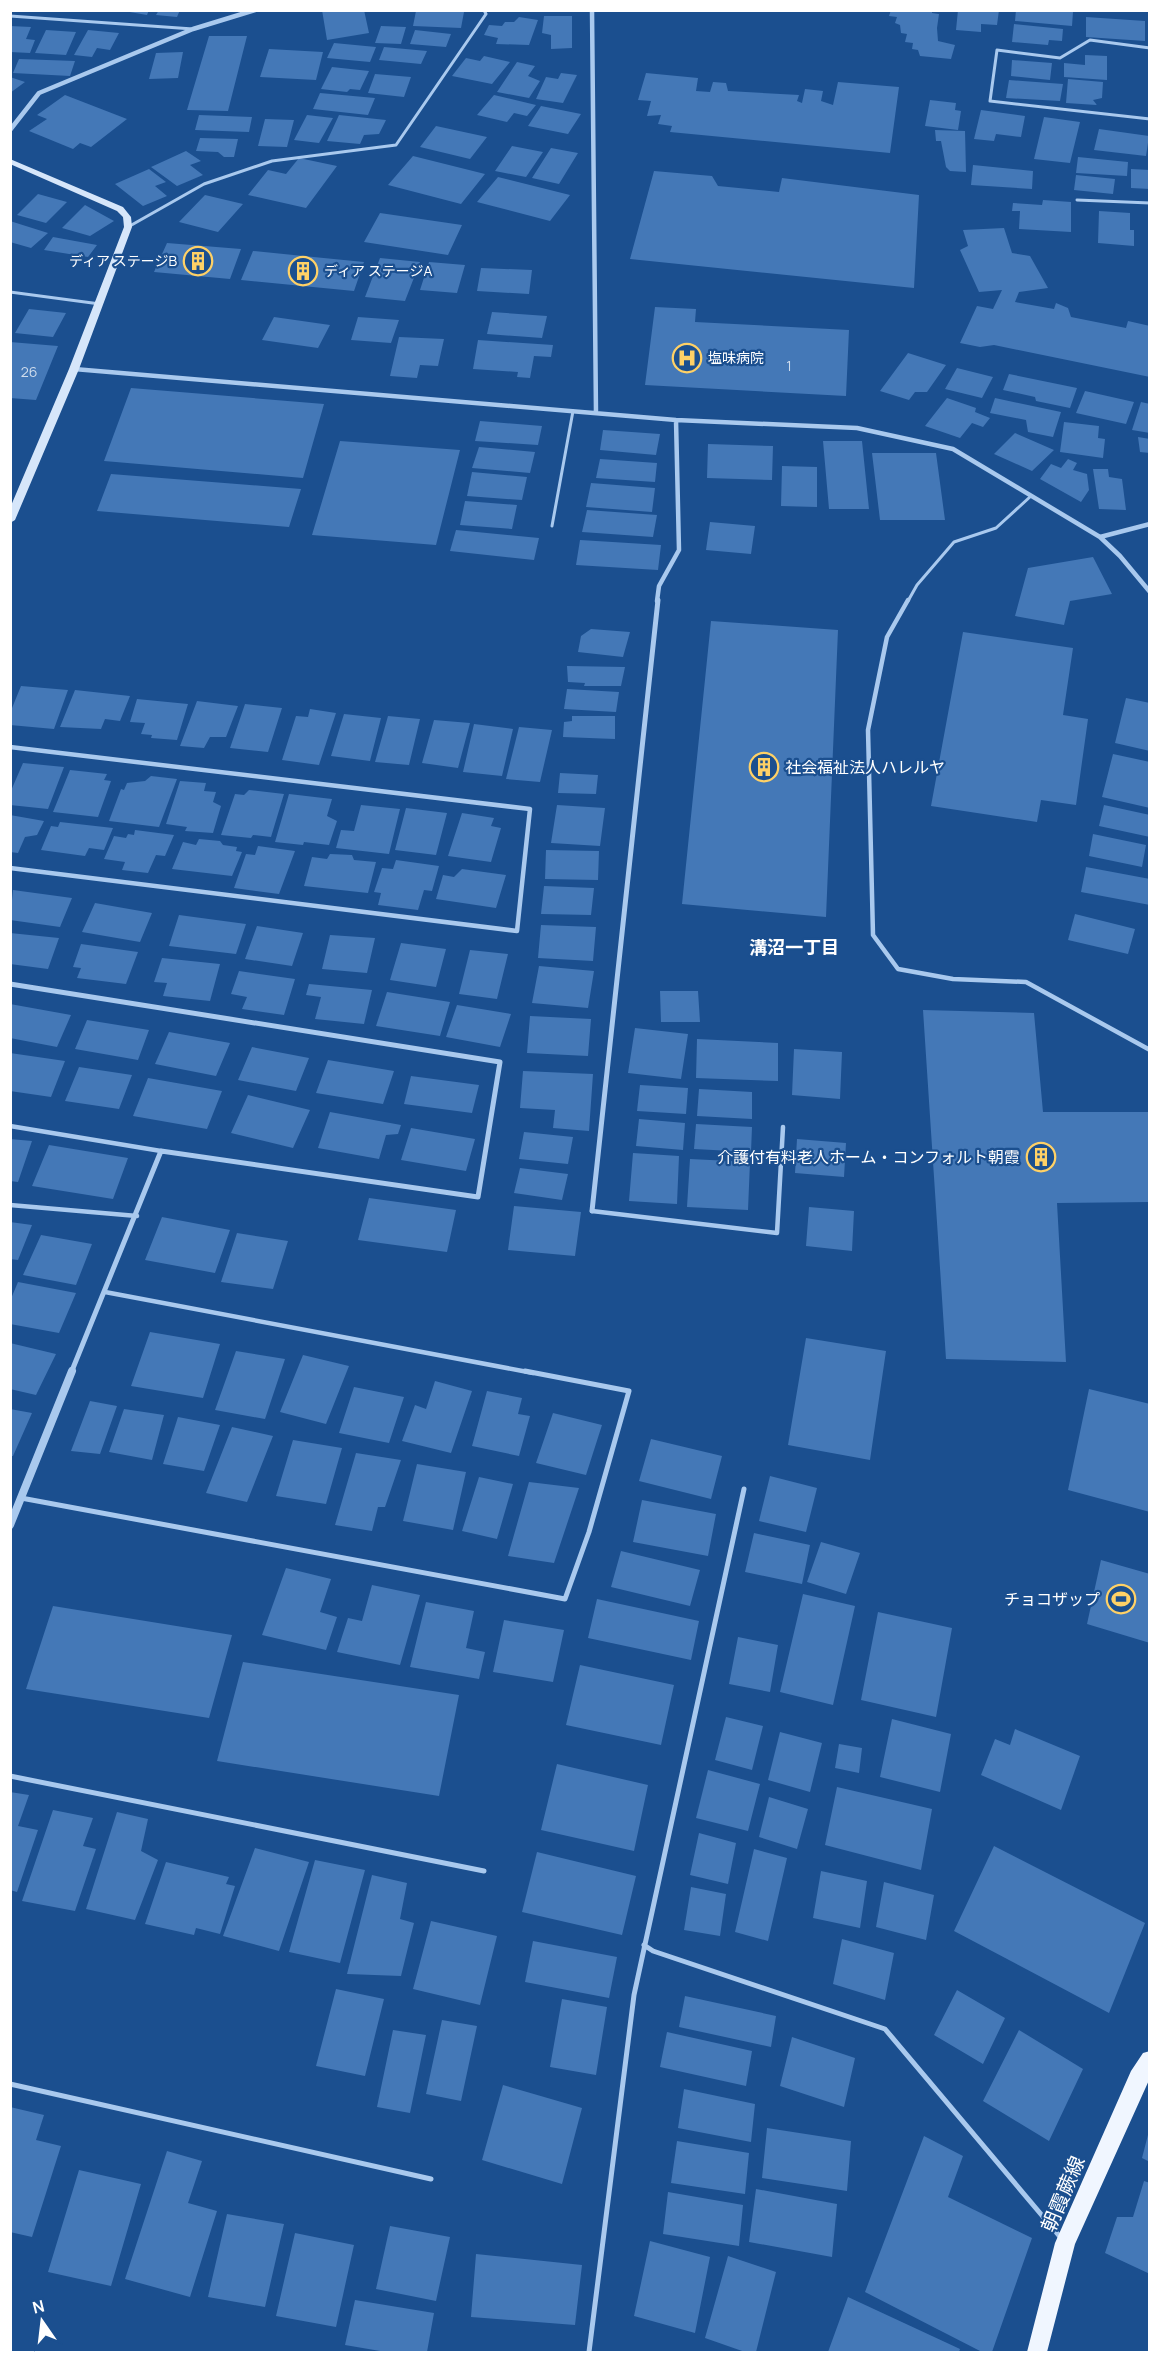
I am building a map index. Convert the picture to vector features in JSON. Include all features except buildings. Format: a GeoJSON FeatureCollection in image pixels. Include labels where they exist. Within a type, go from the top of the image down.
{"type":"FeatureCollection","features":[{"type":"Feature","properties":{"kind":"main road","name":"朝霞蕨線"},"geometry":{"type":"LineString","coordinates":[[1036,2352],[1065,2243],[1138,2078],[1149,2060]]}},
{"type":"Feature","properties":{"kind":"street"},"geometry":{"type":"LineString","coordinates":[[10,130],[39,93],[193,29],[255,10]]}},
{"type":"Feature","properties":{"kind":"street"},"geometry":{"type":"LineString","coordinates":[[592,10],[596,413]]}},
{"type":"Feature","properties":{"kind":"street"},"geometry":{"type":"LineString","coordinates":[[10,161],[120,209],[127,217],[128,227],[74,369],[10,520]]}},
{"type":"Feature","properties":{"kind":"street"},"geometry":{"type":"LineString","coordinates":[[74,369],[676,420],[868,430],[953,449],[1100,537],[1120,556],[1149,592]]}},
{"type":"Feature","properties":{"kind":"street"},"geometry":{"type":"LineString","coordinates":[[592,1211],[659,586],[679,550],[676,420]]}},
{"type":"Feature","properties":{"kind":"street"},"geometry":{"type":"LineString","coordinates":[[1100,537],[1149,524]]}},
{"type":"Feature","properties":{"kind":"street"},"geometry":{"type":"LineString","coordinates":[[10,984],[500,1062],[478,1197],[161,1151],[137,1216],[10,1525]]}},
{"type":"Feature","properties":{"kind":"lane"},"geometry":{"type":"LineString","coordinates":[[128,227],[204,184],[272,161],[396,145],[486,15],[484,10]]}},
{"type":"Feature","properties":{"kind":"lane"},"geometry":{"type":"LineString","coordinates":[[10,16],[193,29]]}},
{"type":"Feature","properties":{"kind":"lane"},"geometry":{"type":"LineString","coordinates":[[1149,48],[1090,40],[1060,58],[997,50],[990,101],[1149,119]]}},
{"type":"Feature","properties":{"kind":"lane"},"geometry":{"type":"LineString","coordinates":[[1077,200],[1149,203]]}},
{"type":"Feature","properties":{"kind":"lane"},"geometry":{"type":"LineString","coordinates":[[10,292],[100,304]]}},
{"type":"Feature","properties":{"kind":"lane"},"geometry":{"type":"LineString","coordinates":[[552,526],[573,411]]}},
{"type":"Feature","properties":{"kind":"lane"},"geometry":{"type":"LineString","coordinates":[[1031,496],[996,528],[954,542],[917,585],[887,637],[868,730],[873,935],[897,969],[953,979],[1026,982],[1053,994],[1149,1050]]}},
{"type":"Feature","properties":{"kind":"lane"},"geometry":{"type":"LineString","coordinates":[[10,747],[530,809],[517,931],[10,867]]}},
{"type":"Feature","properties":{"kind":"lane"},"geometry":{"type":"LineString","coordinates":[[10,1126],[161,1151]]}},
{"type":"Feature","properties":{"kind":"lane"},"geometry":{"type":"LineString","coordinates":[[592,1211],[777,1233],[783,1127]]}},
{"type":"Feature","properties":{"kind":"lane"},"geometry":{"type":"LineString","coordinates":[[10,1205],[137,1216]]}},
{"type":"Feature","properties":{"kind":"lane"},"geometry":{"type":"LineString","coordinates":[[21,1498],[565,1599],[589,1532],[629,1391],[105,1292]]}},
{"type":"Feature","properties":{"kind":"lane"},"geometry":{"type":"LineString","coordinates":[[589,2352],[634,1995],[744,1489]]}},
{"type":"Feature","properties":{"kind":"lane"},"geometry":{"type":"LineString","coordinates":[[10,1776],[484,1871]]}},
{"type":"Feature","properties":{"kind":"lane"},"geometry":{"type":"LineString","coordinates":[[644,1945],[653,1951],[885,2029],[1065,2243]]}},
{"type":"Feature","properties":{"kind":"lane"},"geometry":{"type":"LineString","coordinates":[[10,2084],[431,2179]]}},
{"type":"Feature","properties":{"kind":"place","name":"ディア ステージB"},"geometry":{"type":"Point","coordinates":[198,261]}},
{"type":"Feature","properties":{"kind":"place","name":"ディア ステージA"},"geometry":{"type":"Point","coordinates":[303,271]}},
{"type":"Feature","properties":{"kind":"place","name":"塩味病院"},"geometry":{"type":"Point","coordinates":[687,358]}},
{"type":"Feature","properties":{"kind":"place","name":"社会福祉法人ハレルヤ"},"geometry":{"type":"Point","coordinates":[764,767]}},
{"type":"Feature","properties":{"kind":"place","name":"介護付有料老人ホーム・コンフォルト朝霞"},"geometry":{"type":"Point","coordinates":[1041,1157]}},
{"type":"Feature","properties":{"kind":"place","name":"チョコザップ"},"geometry":{"type":"Point","coordinates":[1121,1599]}},
{"type":"Feature","properties":{"kind":"district","name":"溝沼一丁目"},"geometry":{"type":"Point","coordinates":[794,948]}}]}
